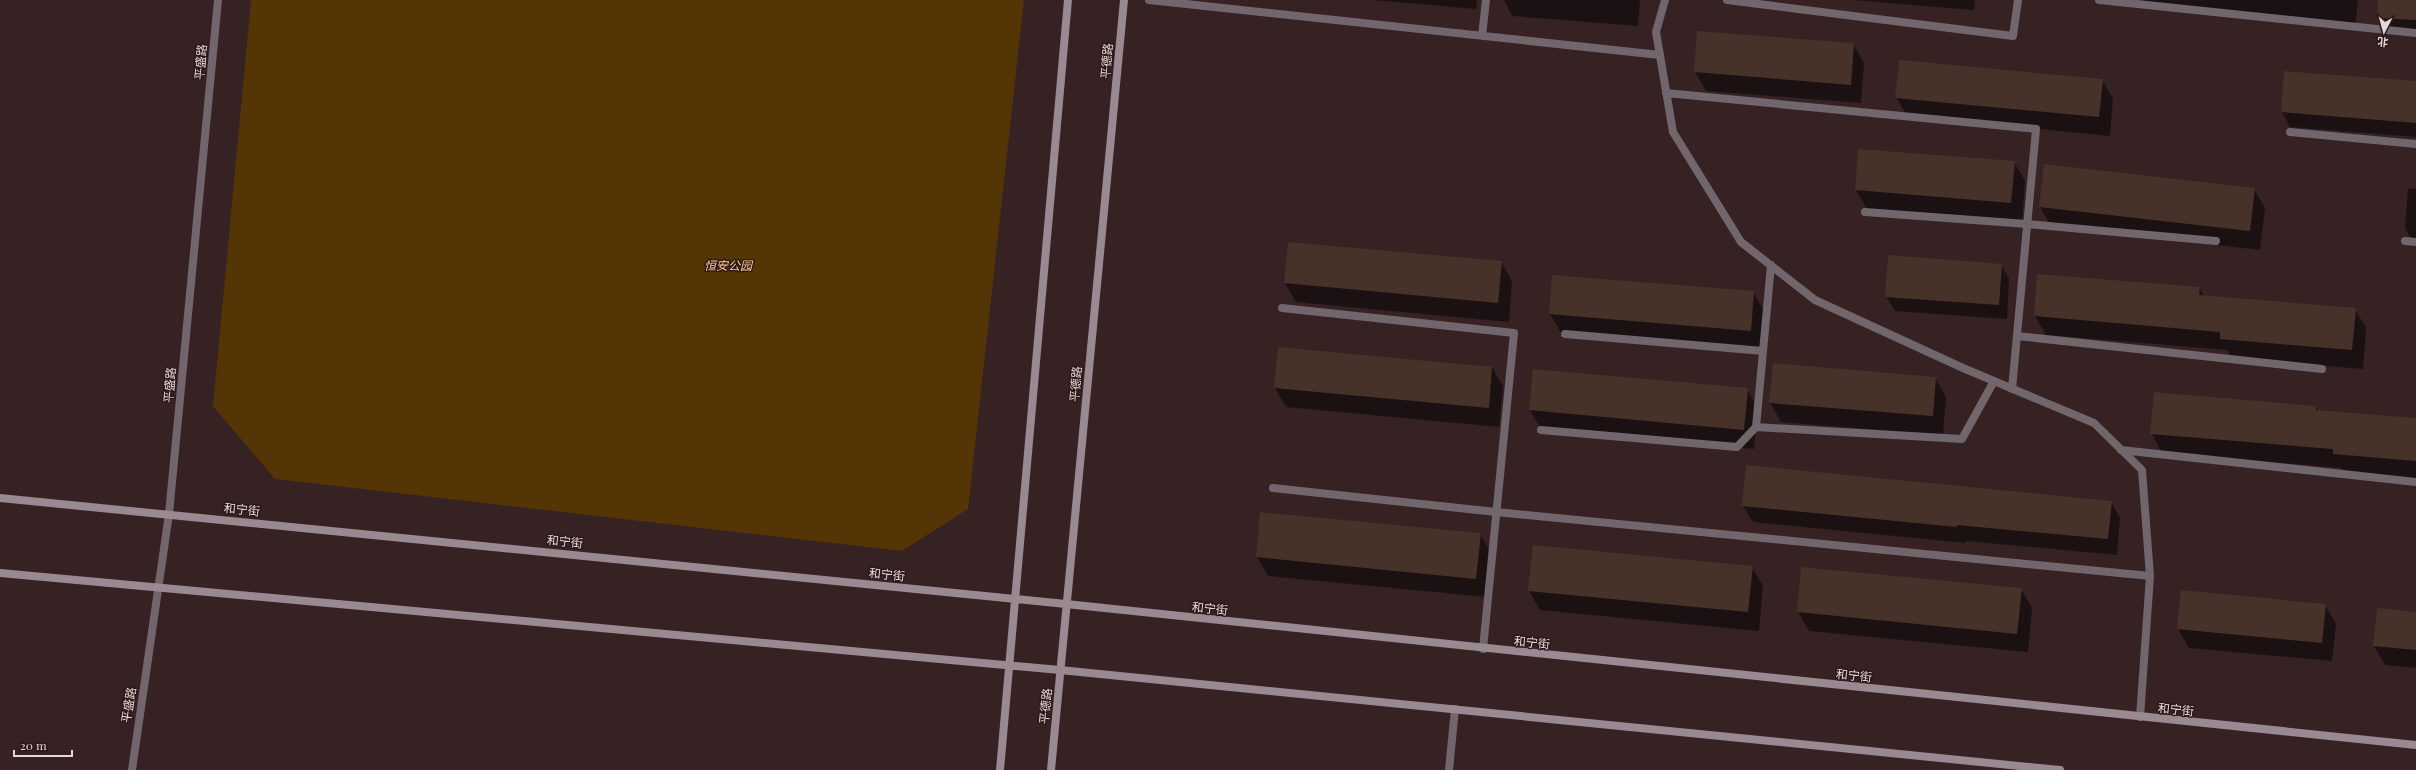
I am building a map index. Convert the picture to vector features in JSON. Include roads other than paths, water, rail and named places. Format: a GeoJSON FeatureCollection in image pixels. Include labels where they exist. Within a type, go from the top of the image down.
{"type":"FeatureCollection","features":[{"type":"Feature","properties":{"kind":"main road"},"geometry":{"type":"LineString","coordinates":[[1000,770],[1011,665],[1014,598],[1068,0]]}},
{"type":"Feature","properties":{"kind":"main road","name":"平德路"},"geometry":{"type":"LineString","coordinates":[[1051,770],[1124,0]]}},
{"type":"Feature","properties":{"kind":"main road","name":"和宁街"},"geometry":{"type":"LineString","coordinates":[[0,498],[1014,598],[1483,649],[2416,745]]}},
{"type":"Feature","properties":{"kind":"main road"},"geometry":{"type":"LineString","coordinates":[[0,573],[158,589],[1011,665],[2060,770]]}},
{"type":"Feature","properties":{"kind":"street","name":"平盛路"},"geometry":{"type":"LineString","coordinates":[[132,770],[169,514],[218,0]]}},
{"type":"Feature","properties":{"kind":"street"},"geometry":{"type":"LineString","coordinates":[[1149,0],[1660,55]]}},
{"type":"Feature","properties":{"kind":"street"},"geometry":{"type":"LineString","coordinates":[[1482,36],[1486,0]]}},
{"type":"Feature","properties":{"kind":"street"},"geometry":{"type":"LineString","coordinates":[[1665,0],[1656,32],[1673,132],[1741,242],[1815,300],[2012,389],[2094,423],[2142,470],[2150,576],[2140,717]]}},
{"type":"Feature","properties":{"kind":"street"},"geometry":{"type":"LineString","coordinates":[[1727,0],[2013,36],[2018,0]]}},
{"type":"Feature","properties":{"kind":"street"},"geometry":{"type":"LineString","coordinates":[[2099,0],[2416,33]]}},
{"type":"Feature","properties":{"kind":"street"},"geometry":{"type":"LineString","coordinates":[[1666,93],[2036,129],[2012,389]]}},
{"type":"Feature","properties":{"kind":"street"},"geometry":{"type":"LineString","coordinates":[[2290,132],[2416,144]]}},
{"type":"Feature","properties":{"kind":"street"},"geometry":{"type":"LineString","coordinates":[[1865,212],[2027,224],[2216,241]]}},
{"type":"Feature","properties":{"kind":"street"},"geometry":{"type":"LineString","coordinates":[[2405,241],[2416,242]]}},
{"type":"Feature","properties":{"kind":"street"},"geometry":{"type":"LineString","coordinates":[[1541,430],[1737,447],[1756,427],[1771,265]]}},
{"type":"Feature","properties":{"kind":"street"},"geometry":{"type":"LineString","coordinates":[[1282,308],[1514,333],[1483,649]]}},
{"type":"Feature","properties":{"kind":"street"},"geometry":{"type":"LineString","coordinates":[[1565,334],[1763,351]]}},
{"type":"Feature","properties":{"kind":"street"},"geometry":{"type":"LineString","coordinates":[[2017,336],[2322,369]]}},
{"type":"Feature","properties":{"kind":"street"},"geometry":{"type":"LineString","coordinates":[[1756,427],[1962,439],[1994,381]]}},
{"type":"Feature","properties":{"kind":"street"},"geometry":{"type":"LineString","coordinates":[[2121,450],[2416,482]]}},
{"type":"Feature","properties":{"kind":"street"},"geometry":{"type":"LineString","coordinates":[[1273,488],[1496,512],[2150,576]]}},
{"type":"Feature","properties":{"kind":"street"},"geometry":{"type":"LineString","coordinates":[[1449,770],[1455,709]]}},
{"type":"Feature","properties":{"kind":"park label","name":"恒安公园"},"geometry":{"type":"Point","coordinates":[728,265]}}]}
